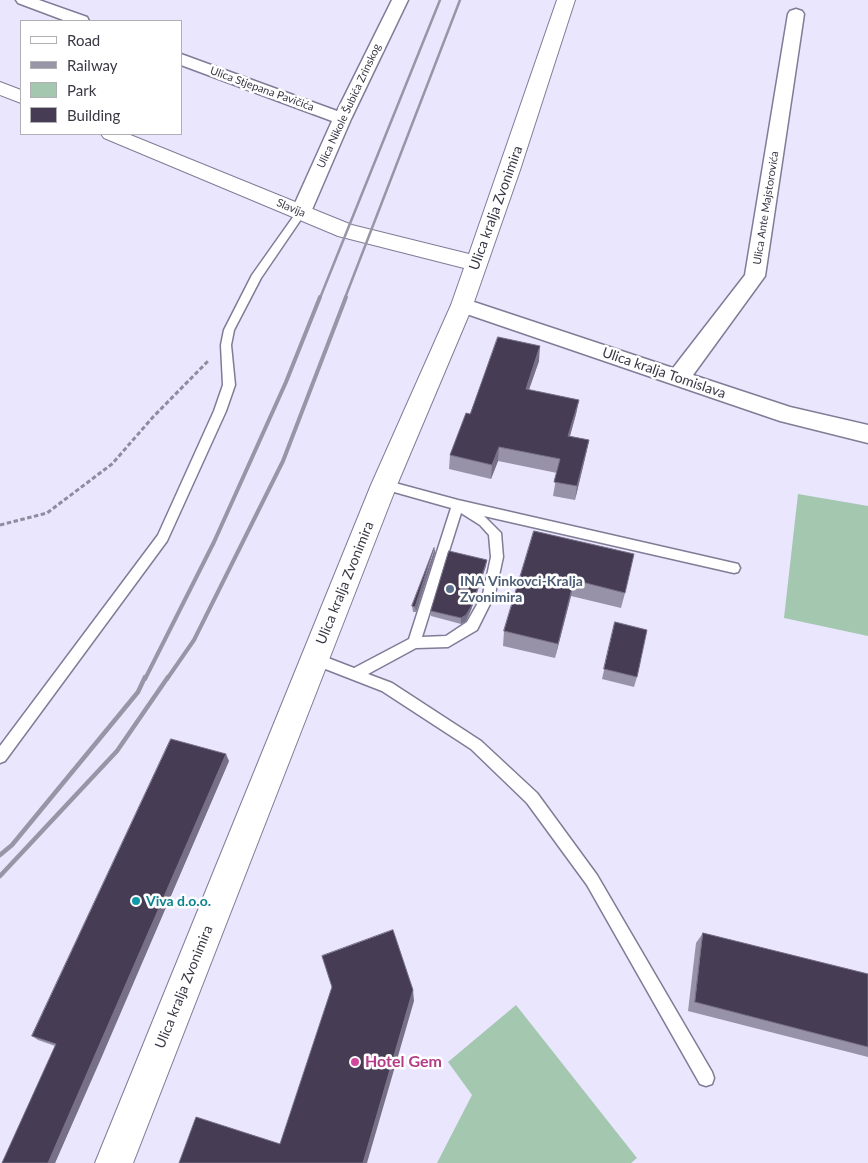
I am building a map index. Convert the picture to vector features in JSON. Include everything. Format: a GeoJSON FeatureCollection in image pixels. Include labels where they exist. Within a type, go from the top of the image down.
{"type":"FeatureCollection","features":[{"type":"Feature","properties":{"kind":"main road","name":"Ulica kralja Zvonimira"},"geometry":{"type":"LineString","coordinates":[[114,1163],[384,485],[462,305],[510,170],[566,0]]}},
{"type":"Feature","properties":{"kind":"main road"},"geometry":{"type":"LineString","coordinates":[[0,88],[20,96]]}},
{"type":"Feature","properties":{"kind":"main road","name":"Slavija"},"geometry":{"type":"LineString","coordinates":[[113,135],[357,234],[476,263]]}},
{"type":"Feature","properties":{"kind":"street"},"geometry":{"type":"LineString","coordinates":[[24,0],[78,20]]}},
{"type":"Feature","properties":{"kind":"street","name":"Ulica Nikole Šubića Zrinskog"},"geometry":{"type":"LineString","coordinates":[[301,212],[342,119],[400,0]]}},
{"type":"Feature","properties":{"kind":"street","name":"Ulica Ante Majstorovića"},"geometry":{"type":"LineString","coordinates":[[678,378],[755,276],[796,14]]}},
{"type":"Feature","properties":{"kind":"street","name":"Ulica Stjepana Pavičića"},"geometry":{"type":"LineString","coordinates":[[182,59],[342,119]]}},
{"type":"Feature","properties":{"kind":"street","name":"Ulica kralja Tomislava"},"geometry":{"type":"LineString","coordinates":[[462,305],[788,415],[868,434]]}},
{"type":"Feature","properties":{"kind":"lane"},"geometry":{"type":"LineString","coordinates":[[0,757],[163,538],[220,411],[229,385],[226,345],[229,330],[256,277],[301,212]]}},
{"type":"Feature","properties":{"kind":"lane"},"geometry":{"type":"LineString","coordinates":[[384,485],[458,505],[734,568]]}},
{"type":"Feature","properties":{"kind":"lane"},"geometry":{"type":"LineString","coordinates":[[355,674],[414,642],[448,640],[472,626],[489,594],[497,557],[495,534],[484,522],[458,505]]}},
{"type":"Feature","properties":{"kind":"lane"},"geometry":{"type":"LineString","coordinates":[[414,642],[458,505]]}},
{"type":"Feature","properties":{"kind":"lane"},"geometry":{"type":"LineString","coordinates":[[315,659],[387,687],[476,746],[532,798],[592,880],[706,1078]]}},
{"type":"Feature","properties":{"kind":"path"},"geometry":{"type":"LineString","coordinates":[[0,525],[47,513],[112,464],[153,417],[226,345]]}},
{"type":"Feature","properties":{"kind":"green space"},"geometry":{"type":"Polygon","coordinates":[[[798,494],[868,506],[868,636],[784,618],[798,494]]]}},
{"type":"Feature","properties":{"kind":"green space"},"geometry":{"type":"Polygon","coordinates":[[[516,1005],[637,1158],[631,1163],[437,1163],[472,1095],[448,1062],[516,1005]]]}},
{"type":"Feature","properties":{"kind":"building"},"geometry":{"type":"Polygon","coordinates":[[[498,337],[540,346],[526,389],[579,400],[568,436],[589,440],[577,486],[554,482],[560,459],[499,447],[492,465],[450,455],[466,413],[470,414],[498,337]]]}},
{"type":"Feature","properties":{"kind":"building"},"geometry":{"type":"Polygon","coordinates":[[[534,531],[634,554],[625,593],[574,580],[558,644],[504,631],[534,531]]]}},
{"type":"Feature","properties":{"kind":"building"},"geometry":{"type":"Polygon","coordinates":[[[434,548],[415,607],[412,606],[434,548]]]}},
{"type":"Feature","properties":{"kind":"building","name":"INA Vinkovci-Kralja Zvonimira"},"geometry":{"type":"Polygon","coordinates":[[[449,551],[487,560],[472,605],[466,615],[461,618],[431,611],[449,551]]]}},
{"type":"Feature","properties":{"kind":"building"},"geometry":{"type":"Polygon","coordinates":[[[615,622],[647,630],[637,677],[604,669],[615,622]]]}},
{"type":"Feature","properties":{"kind":"building","name":"Viva d.o.o."},"geometry":{"type":"Polygon","coordinates":[[[171,739],[226,754],[48,1163],[2,1163],[56,1044],[32,1036],[171,739]]]}},
{"type":"Feature","properties":{"kind":"building","name":"Hotel Gem"},"geometry":{"type":"Polygon","coordinates":[[[393,930],[413,990],[363,1163],[179,1163],[196,1117],[280,1144],[332,987],[322,956],[393,930]]]}},
{"type":"Feature","properties":{"kind":"building"},"geometry":{"type":"Polygon","coordinates":[[[703,933],[868,974],[868,1047],[695,1002],[703,933]]]}},
{"type":"Feature","properties":{"kind":"railway"},"geometry":{"type":"LineString","coordinates":[[320,298],[440,0]]}},
{"type":"Feature","properties":{"kind":"railway"},"geometry":{"type":"LineString","coordinates":[[345,298],[460,0]]}},
{"type":"Feature","properties":{"kind":"railway"},"geometry":{"type":"LineString","coordinates":[[145,679],[214,542],[286,382],[320,297]]}},
{"type":"Feature","properties":{"kind":"railway"},"geometry":{"type":"LineString","coordinates":[[167,679],[194,640],[283,461],[346,297]]}},
{"type":"Feature","properties":{"kind":"railway"},"geometry":{"type":"LineString","coordinates":[[0,855],[12,845],[138,692],[145,677]]}},
{"type":"Feature","properties":{"kind":"railway"},"geometry":{"type":"LineString","coordinates":[[0,876],[117,751],[168,677]]}},
{"type":"Feature","properties":{"kind":"place","name":"INA Vinkovci-Kralja Zvonimira"},"geometry":{"type":"Point","coordinates":[450,589]}},
{"type":"Feature","properties":{"kind":"place","name":"Viva d.o.o."},"geometry":{"type":"Point","coordinates":[136,901]}},
{"type":"Feature","properties":{"kind":"place","name":"Hotel Gem"},"geometry":{"type":"Point","coordinates":[355,1062]}}]}
